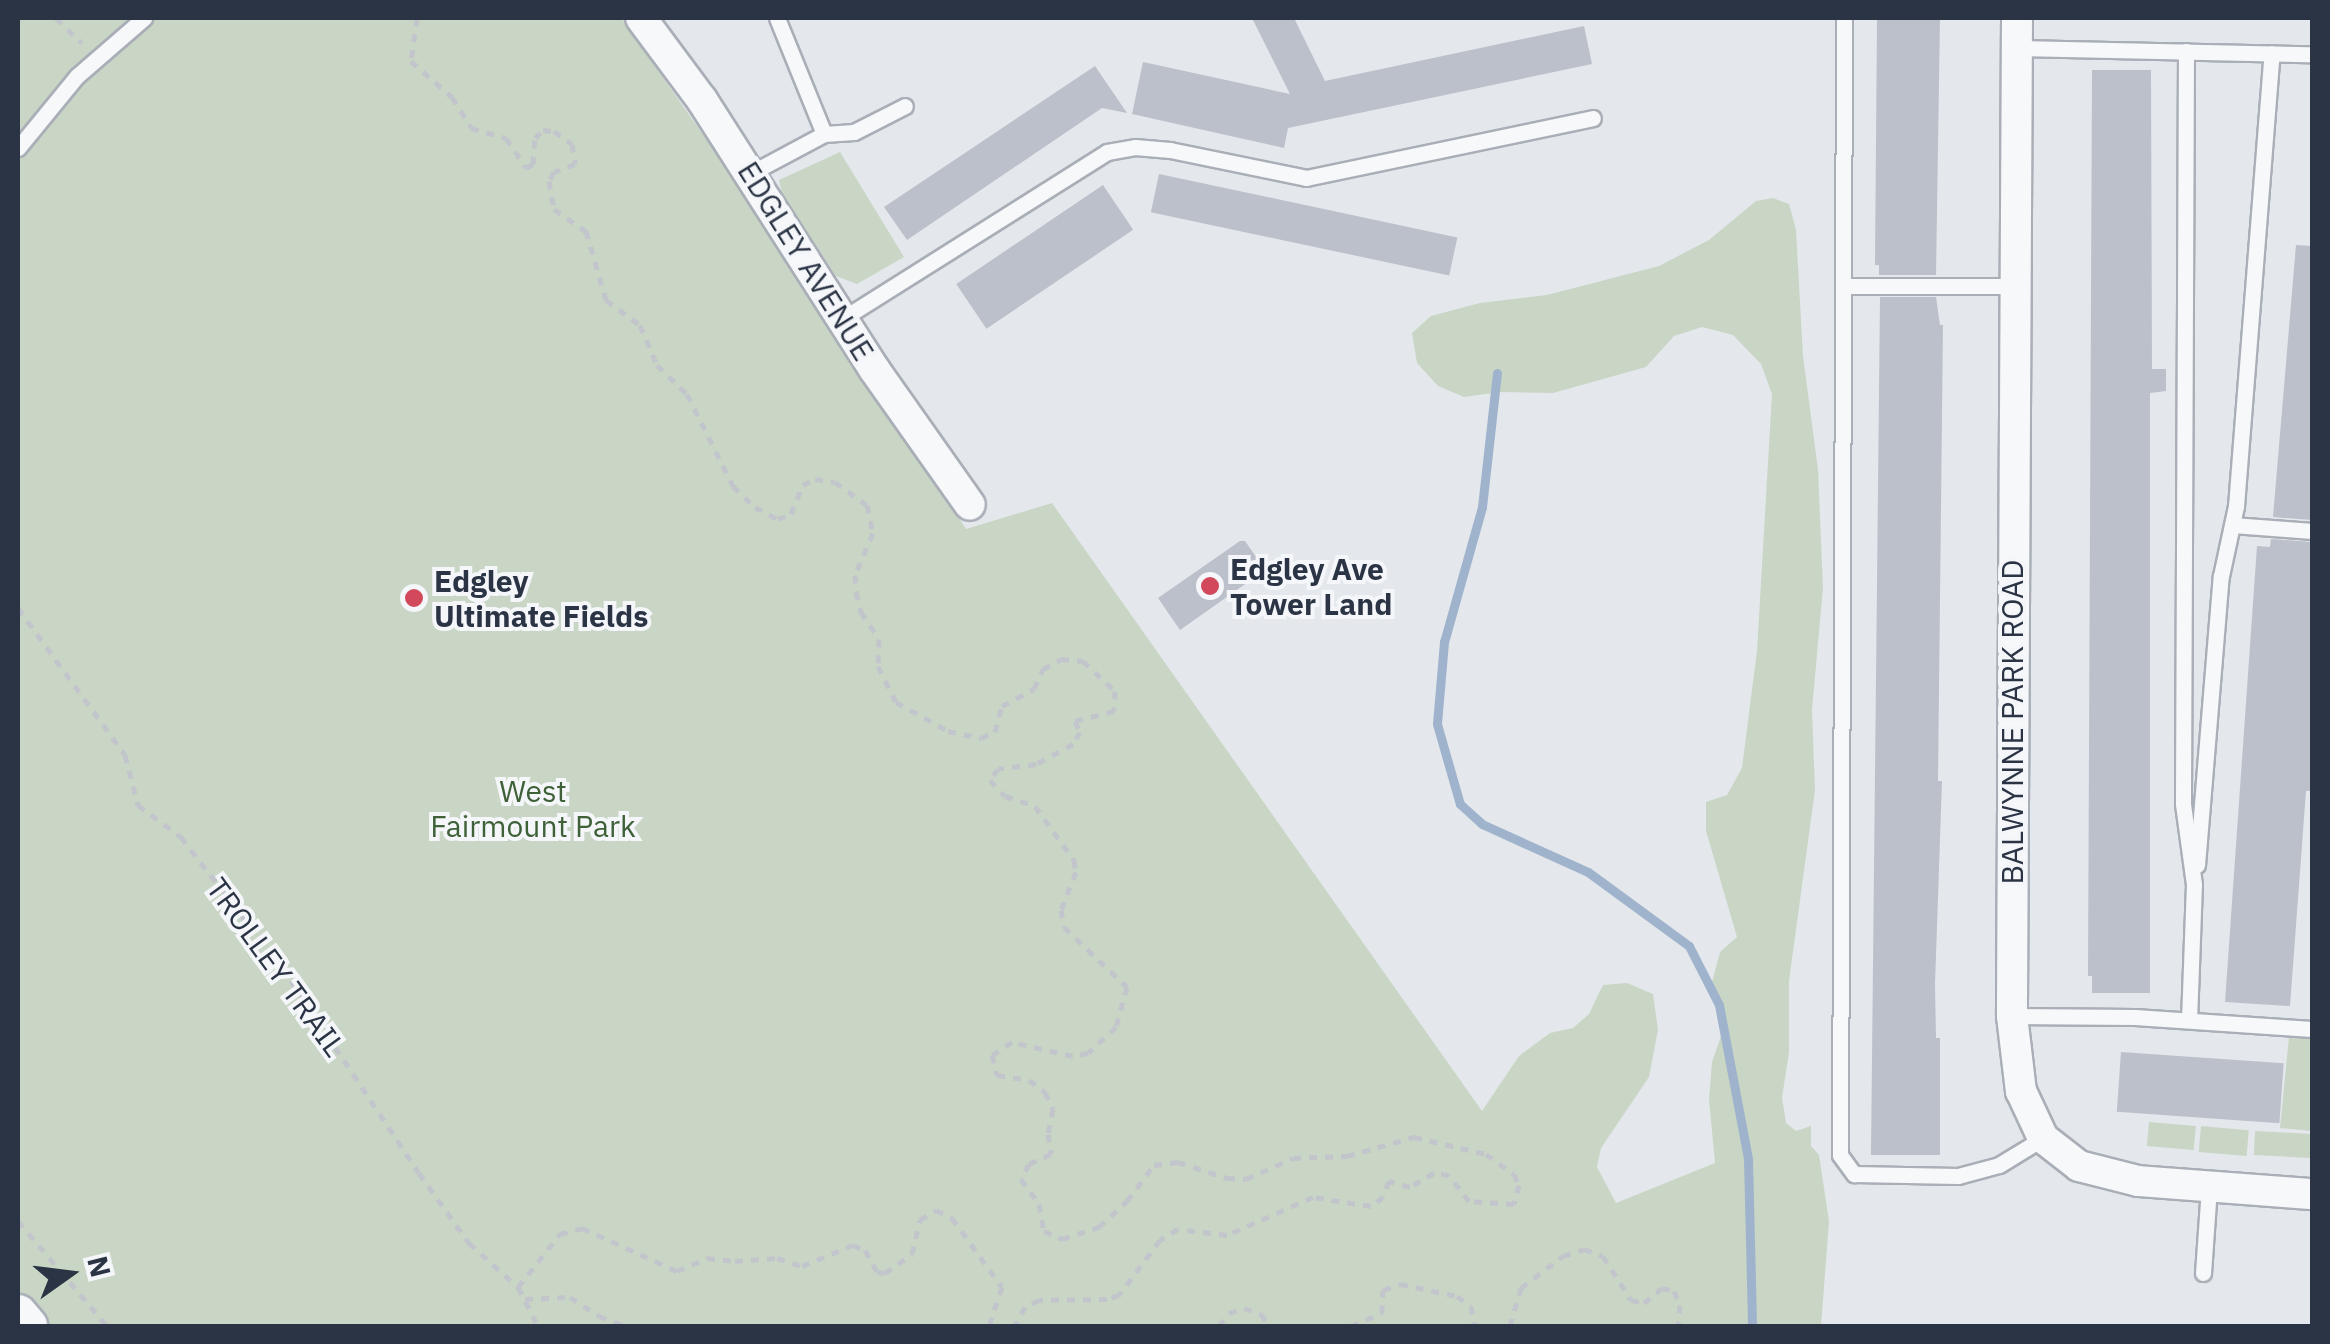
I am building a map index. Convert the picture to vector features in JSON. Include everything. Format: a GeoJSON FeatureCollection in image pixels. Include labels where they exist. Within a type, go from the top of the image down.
{"type":"FeatureCollection","features":[{"type":"Feature","properties":{"kind":"street","name":"EDGLEY AVENUE"},"geometry":{"type":"LineString","coordinates":[[641,18],[751,173],[842,319],[970,505]]}},
{"type":"Feature","properties":{"kind":"street","name":"BALWYNNE PARK ROAD"},"geometry":{"type":"LineString","coordinates":[[2018,18],[2014,48],[2012,1016],[2020,1091],[2043,1138],[2059,1155],[2102,1174],[2209,1188],[2312,1194]]}},
{"type":"Feature","properties":{"kind":"street"},"geometry":{"type":"LineString","coordinates":[[18,1314],[28,1326]]}},
{"type":"Feature","properties":{"kind":"lane"},"geometry":{"type":"LineString","coordinates":[[18,148],[97,55],[144,18]]}},
{"type":"Feature","properties":{"kind":"lane"},"geometry":{"type":"LineString","coordinates":[[777,18],[824,134]]}},
{"type":"Feature","properties":{"kind":"lane"},"geometry":{"type":"LineString","coordinates":[[1844,18],[1840,1155],[1854,1174],[1958,1176],[1999,1164],[2043,1138]]}},
{"type":"Feature","properties":{"kind":"lane"},"geometry":{"type":"LineString","coordinates":[[2014,48],[2312,54]]}},
{"type":"Feature","properties":{"kind":"lane"},"geometry":{"type":"LineString","coordinates":[[2186,51],[2183,804],[2194,884]]}},
{"type":"Feature","properties":{"kind":"lane"},"geometry":{"type":"LineString","coordinates":[[2189,1020],[2194,884],[2203,824],[2221,576],[2234,526],[2272,53]]}},
{"type":"Feature","properties":{"kind":"lane"},"geometry":{"type":"LineString","coordinates":[[751,173],[824,134],[854,132],[905,106]]}},
{"type":"Feature","properties":{"kind":"lane"},"geometry":{"type":"LineString","coordinates":[[842,319],[1107,152],[1135,147],[1170,150],[1306,178],[1593,118]]}},
{"type":"Feature","properties":{"kind":"lane"},"geometry":{"type":"LineString","coordinates":[[1842,286],[2013,286]]}},
{"type":"Feature","properties":{"kind":"lane"},"geometry":{"type":"LineString","coordinates":[[2234,526],[2312,531]]}},
{"type":"Feature","properties":{"kind":"lane"},"geometry":{"type":"LineString","coordinates":[[2012,1016],[2189,1020],[2312,1030]]}},
{"type":"Feature","properties":{"kind":"lane"},"geometry":{"type":"LineString","coordinates":[[2203,1273],[2209,1188]]}},
{"type":"Feature","properties":{"kind":"path"},"geometry":{"type":"LineString","coordinates":[[56,18],[97,55]]}},
{"type":"Feature","properties":{"kind":"path"},"geometry":{"type":"LineString","coordinates":[[417,18],[411,61],[452,98],[471,128],[506,138],[526,168],[533,164],[535,138],[542,130],[554,131],[572,144],[575,164],[554,172],[549,181],[554,209],[586,231],[606,300],[640,324],[656,365],[687,394],[733,486],[756,508],[778,518],[791,514],[803,485],[814,479],[835,482],[868,505],[872,534],[855,575],[856,592],[861,612],[880,639],[878,666],[896,702],[948,730],[981,738],[996,732],[1002,706],[1034,689],[1044,669],[1061,659],[1084,661],[1116,692],[1114,710],[1074,721],[1080,732],[1073,744],[1036,764],[998,769],[990,780],[1005,796],[1035,806],[1074,860],[1076,872],[1061,910],[1064,927],[1127,986],[1116,1027],[1088,1054],[1073,1056],[1012,1042],[992,1055],[997,1075],[1029,1080],[1045,1092],[1053,1109],[1048,1134],[1051,1154],[1029,1164],[1022,1178],[1040,1204],[1044,1231],[1062,1239],[1099,1227],[1127,1201],[1148,1168],[1162,1162],[1246,1179],[1293,1158],[1346,1156],[1414,1138],[1486,1154],[1514,1174],[1519,1185],[1514,1204],[1469,1201],[1449,1175],[1434,1173],[1410,1187],[1389,1182],[1382,1197],[1371,1206],[1313,1197],[1227,1235],[1178,1229],[1160,1240],[1119,1294],[1107,1299],[1039,1300],[1025,1307],[1015,1326]]}},
{"type":"Feature","properties":{"kind":"path","name":"TROLLEY TRAIL"},"geometry":{"type":"LineString","coordinates":[[18,608],[126,754],[138,805],[181,837],[282,967],[469,1243],[518,1287],[538,1326]]}},
{"type":"Feature","properties":{"kind":"path"},"geometry":{"type":"LineString","coordinates":[[518,1287],[560,1234],[582,1228],[677,1271],[707,1258],[736,1262],[778,1258],[802,1266],[853,1246],[865,1250],[877,1272],[884,1273],[912,1254],[920,1220],[936,1210],[952,1218],[1002,1287],[989,1326]]}},
{"type":"Feature","properties":{"kind":"path"},"geometry":{"type":"LineString","coordinates":[[18,1221],[106,1326]]}},
{"type":"Feature","properties":{"kind":"path"},"geometry":{"type":"LineString","coordinates":[[1510,1326],[1520,1288],[1563,1256],[1584,1248],[1603,1256],[1631,1300],[1644,1303],[1662,1288],[1674,1291],[1680,1305],[1678,1326]]}},
{"type":"Feature","properties":{"kind":"path"},"geometry":{"type":"LineString","coordinates":[[1351,1326],[1382,1313],[1383,1290],[1400,1284],[1457,1296],[1470,1306],[1475,1326]]}},
{"type":"Feature","properties":{"kind":"path"},"geometry":{"type":"LineString","coordinates":[[525,1299],[570,1296],[598,1316],[625,1326]]}},
{"type":"Feature","properties":{"kind":"path"},"geometry":{"type":"LineString","coordinates":[[1219,1326],[1228,1313],[1244,1308],[1254,1309],[1269,1326]]}},
{"type":"Feature","properties":{"kind":"green space","name":"West Fairmount Park"},"geometry":{"type":"Polygon","coordinates":[[[18,18],[621,18],[764,221],[966,529],[1052,503],[1482,1111],[1519,1056],[1550,1033],[1573,1028],[1589,1014],[1603,985],[1627,983],[1653,994],[1658,1030],[1649,1077],[1601,1148],[1597,1167],[1616,1203],[1715,1163],[1709,1100],[1712,1062],[1726,1022],[1712,982],[1720,952],[1737,937],[1706,831],[1706,802],[1727,795],[1742,768],[1757,651],[1772,394],[1761,364],[1733,335],[1702,327],[1674,336],[1646,367],[1553,393],[1500,392],[1464,397],[1438,386],[1417,363],[1412,333],[1431,316],[1480,303],[1547,295],[1659,266],[1709,240],[1756,201],[1773,198],[1789,204],[1796,230],[1803,356],[1818,470],[1823,587],[1812,710],[1815,790],[1789,981],[1789,1052],[1782,1098],[1786,1123],[1796,1131],[1811,1126],[1811,1146],[1819,1155],[1829,1221],[1821,1326],[18,1326],[18,18]]]}},
{"type":"Feature","properties":{"kind":"green space"},"geometry":{"type":"Polygon","coordinates":[[[840,152],[904,257],[857,284],[836,276],[782,194],[779,180],[840,152]]]}},
{"type":"Feature","properties":{"kind":"green space"},"geometry":{"type":"Polygon","coordinates":[[[2289,1037],[2312,1039],[2312,1131],[2280,1128],[2289,1037]]]}},
{"type":"Feature","properties":{"kind":"green space"},"geometry":{"type":"Polygon","coordinates":[[[2149,1122],[2196,1126],[2194,1150],[2147,1146],[2149,1122]]]}},
{"type":"Feature","properties":{"kind":"green space"},"geometry":{"type":"Polygon","coordinates":[[[2201,1126],[2249,1130],[2247,1156],[2199,1152],[2201,1126]]]}},
{"type":"Feature","properties":{"kind":"green space"},"geometry":{"type":"Polygon","coordinates":[[[2255,1131],[2312,1134],[2311,1158],[2254,1155],[2255,1131]]]}},
{"type":"Feature","properties":{"kind":"building"},"geometry":{"type":"Polygon","coordinates":[[[1252,18],[1294,18],[1325,81],[1584,26],[1592,64],[1288,128],[1284,148],[1132,114],[1143,62],[1290,94],[1252,18]]]}},
{"type":"Feature","properties":{"kind":"building"},"geometry":{"type":"Polygon","coordinates":[[[1877,18],[1940,18],[1936,275],[1879,275],[1879,265],[1875,265],[1877,18]]]}},
{"type":"Feature","properties":{"kind":"building"},"geometry":{"type":"Polygon","coordinates":[[[1095,66],[1127,113],[1102,108],[907,240],[884,207],[1095,66]]]}},
{"type":"Feature","properties":{"kind":"building"},"geometry":{"type":"Polygon","coordinates":[[[2092,70],[2151,70],[2152,369],[2166,369],[2166,391],[2150,393],[2150,993],[2092,993],[2092,976],[2088,976],[2092,70]]]}},
{"type":"Feature","properties":{"kind":"building"},"geometry":{"type":"Polygon","coordinates":[[[1159,174],[1457,237],[1449,276],[1151,212],[1159,174]]]}},
{"type":"Feature","properties":{"kind":"building"},"geometry":{"type":"Polygon","coordinates":[[[1103,185],[1133,230],[986,329],[956,284],[1103,185]]]}},
{"type":"Feature","properties":{"kind":"building"},"geometry":{"type":"Polygon","coordinates":[[[2296,245],[2312,246],[2312,520],[2273,517],[2296,245]]]}},
{"type":"Feature","properties":{"kind":"building"},"geometry":{"type":"Polygon","coordinates":[[[1880,297],[1936,297],[1943,325],[1938,781],[1942,781],[1935,984],[1936,1038],[1940,1038],[1940,1155],[1871,1155],[1880,297]]]}},
{"type":"Feature","properties":{"kind":"building"},"geometry":{"type":"Polygon","coordinates":[[[2271,539],[2312,542],[2312,782],[2311,791],[2306,791],[2290,1006],[2225,1002],[2257,546],[2270,547],[2271,539]]]}},
{"type":"Feature","properties":{"kind":"building","name":"Edgley Ave Tower Land"},"geometry":{"type":"Polygon","coordinates":[[[1245,541],[1259,561],[1255,563],[1261,573],[1180,630],[1158,598],[1245,541]]]}},
{"type":"Feature","properties":{"kind":"building"},"geometry":{"type":"Polygon","coordinates":[[[2121,1052],[2284,1063],[2279,1123],[2117,1112],[2121,1052]]]}},
{"type":"Feature","properties":{"kind":"waterway"},"geometry":{"type":"LineString","coordinates":[[1497,373],[1482,507],[1444,642],[1437,724],[1460,804],[1482,824],[1588,872],[1689,946],[1719,1005],[1748,1159],[1752,1326]]}},
{"type":"Feature","properties":{"kind":"place","name":"Edgley Ave Tower Land"},"geometry":{"type":"Point","coordinates":[1210,586]}},
{"type":"Feature","properties":{"kind":"place","name":"Edgley Ultimate Fields"},"geometry":{"type":"Point","coordinates":[414,598]}}]}
